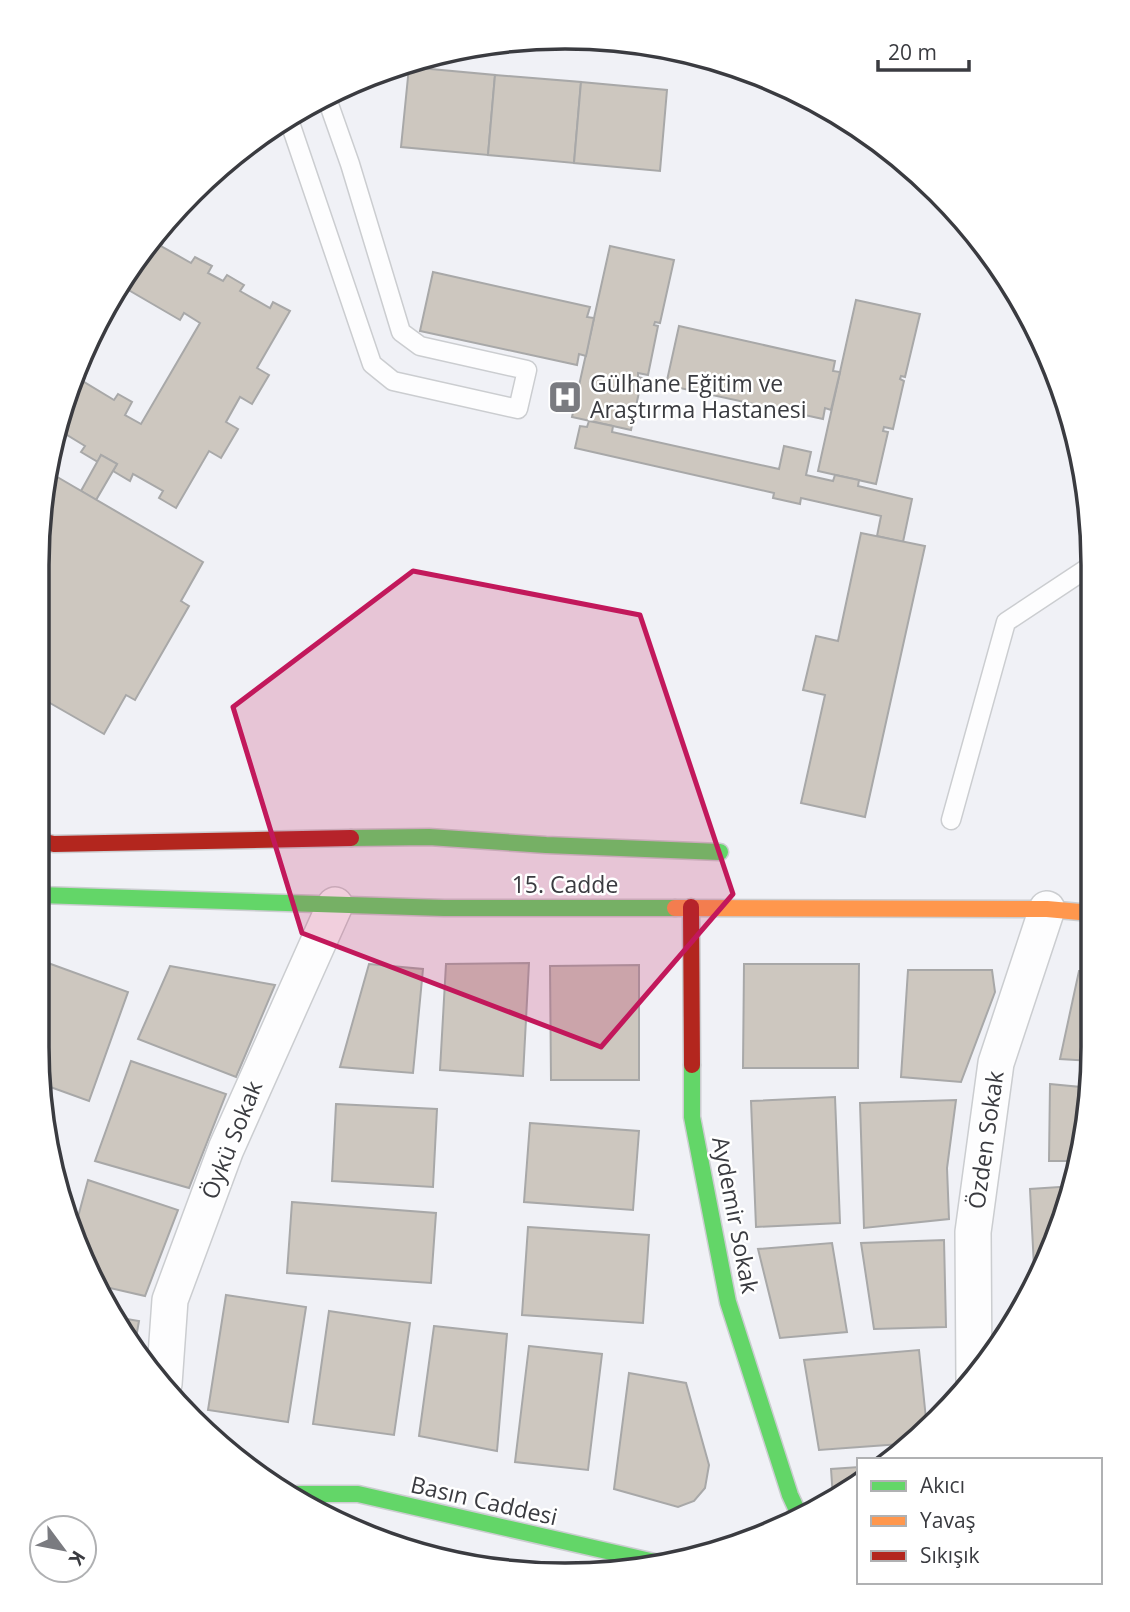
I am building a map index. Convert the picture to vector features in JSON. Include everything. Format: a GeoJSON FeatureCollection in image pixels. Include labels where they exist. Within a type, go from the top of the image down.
{"type":"FeatureCollection","features":[{"type":"Feature","properties":{"kind":"street"},"geometry":{"type":"LineString","coordinates":[[49,843],[429,836],[546,845],[720,852]]}},
{"type":"Feature","properties":{"kind":"street","name":"15. Cadde"},"geometry":{"type":"LineString","coordinates":[[49,895],[444,908],[1047,909],[1081,912]]}},
{"type":"Feature","properties":{"kind":"street","name":"Öykü Sokak"},"geometry":{"type":"LineString","coordinates":[[165,1372],[170,1300],[226,1149],[335,905]]}},
{"type":"Feature","properties":{"kind":"street","name":"Aydemir Sokak"},"geometry":{"type":"LineString","coordinates":[[691,907],[692,1117],[728,1302],[796,1508]]}},
{"type":"Feature","properties":{"kind":"street","name":"Özden Sokak"},"geometry":{"type":"LineString","coordinates":[[974,1361],[973,1232],[996,1063],[1047,909]]}},
{"type":"Feature","properties":{"kind":"street","name":"Basın Caddesi"},"geometry":{"type":"LineString","coordinates":[[307,1494],[358,1494],[585,1559],[614,1561]]}},
{"type":"Feature","properties":{"kind":"lane"},"geometry":{"type":"LineString","coordinates":[[292,128],[372,364],[393,381],[518,409],[527,370],[420,346],[401,332],[330,106]]}},
{"type":"Feature","properties":{"kind":"lane"},"geometry":{"type":"LineString","coordinates":[[951,820],[1006,622],[1081,572]]}},
{"type":"Feature","properties":{"kind":"highlighted area"},"geometry":{"type":"Polygon","coordinates":[[[413,571],[640,615],[733,894],[601,1047],[302,933],[233,707],[413,571]]]}},
{"type":"Feature","properties":{"kind":"building"},"geometry":{"type":"Polygon","coordinates":[[[426,69],[495,75],[488,155],[401,147],[408,73],[426,69]]]}},
{"type":"Feature","properties":{"kind":"building"},"geometry":{"type":"Polygon","coordinates":[[[495,75],[581,82],[574,163],[488,155],[495,75]]]}},
{"type":"Feature","properties":{"kind":"building"},"geometry":{"type":"Polygon","coordinates":[[[581,82],[667,90],[660,171],[574,163],[581,82]]]}},
{"type":"Feature","properties":{"kind":"building"},"geometry":{"type":"Polygon","coordinates":[[[163,242],[161,246],[191,263],[195,257],[212,266],[208,273],[223,281],[227,275],[244,285],[240,291],[270,308],[273,302],[290,311],[257,368],[269,375],[252,404],[240,397],[226,422],[238,429],[221,458],[209,451],[176,508],[159,498],[163,491],[133,474],[130,481],[113,471],[117,464],[101,455],[98,462],[81,452],[85,446],[66,434],[83,381],[114,400],[118,394],[132,402],[125,415],[141,424],[200,323],[184,313],[180,320],[129,290],[163,242]]]}},
{"type":"Feature","properties":{"kind":"building"},"geometry":{"type":"Polygon","coordinates":[[[610,246],[674,260],[660,323],[655,322],[654,325],[658,326],[648,375],[638,373],[638,377],[642,378],[631,430],[572,417],[610,246]]]}},
{"type":"Feature","properties":{"kind":"building"},"geometry":{"type":"Polygon","coordinates":[[[433,272],[590,307],[587,317],[594,318],[586,356],[579,354],[577,365],[420,331],[433,272]]]}},
{"type":"Feature","properties":{"kind":"building"},"geometry":{"type":"Polygon","coordinates":[[[856,300],[920,314],[905,377],[901,376],[900,379],[904,381],[893,429],[884,427],[883,431],[888,432],[876,484],[818,471],[856,300]]]}},
{"type":"Feature","properties":{"kind":"building"},"geometry":{"type":"Polygon","coordinates":[[[679,326],[835,361],[833,371],[840,372],[831,410],[825,408],[823,419],[666,385],[679,326]]]}},
{"type":"Feature","properties":{"kind":"building"},"geometry":{"type":"Polygon","coordinates":[[[589,421],[613,426],[612,432],[779,469],[784,446],[811,452],[806,475],[833,481],[835,475],[859,480],[858,486],[912,499],[903,542],[877,536],[881,516],[801,498],[800,504],[773,498],[774,493],[575,448],[580,426],[587,427],[589,421]]]}},
{"type":"Feature","properties":{"kind":"building"},"geometry":{"type":"Polygon","coordinates":[[[101,455],[117,464],[96,500],[81,491],[101,455]]]}},
{"type":"Feature","properties":{"kind":"building"},"geometry":{"type":"Polygon","coordinates":[[[57,477],[203,562],[181,601],[189,606],[135,700],[126,695],[104,734],[49,702],[50,531],[57,477]]]}},
{"type":"Feature","properties":{"kind":"building"},"geometry":{"type":"Polygon","coordinates":[[[861,533],[925,546],[865,817],[801,803],[825,695],[803,690],[816,636],[838,641],[861,533]]]}},
{"type":"Feature","properties":{"kind":"building"},"geometry":{"type":"Polygon","coordinates":[[[49,963],[128,992],[89,1101],[51,1087],[49,963]]]}},
{"type":"Feature","properties":{"kind":"building"},"geometry":{"type":"Polygon","coordinates":[[[529,963],[523,1076],[440,1070],[446,964],[529,963]]]}},
{"type":"Feature","properties":{"kind":"building"},"geometry":{"type":"Polygon","coordinates":[[[369,964],[423,969],[413,1073],[340,1067],[369,964]]]}},
{"type":"Feature","properties":{"kind":"building"},"geometry":{"type":"Polygon","coordinates":[[[744,964],[859,964],[858,1068],[743,1068],[744,964]]]}},
{"type":"Feature","properties":{"kind":"building"},"geometry":{"type":"Polygon","coordinates":[[[639,965],[639,1080],[551,1080],[550,966],[639,965]]]}},
{"type":"Feature","properties":{"kind":"building"},"geometry":{"type":"Polygon","coordinates":[[[170,966],[275,985],[236,1077],[138,1039],[170,966]]]}},
{"type":"Feature","properties":{"kind":"building"},"geometry":{"type":"Polygon","coordinates":[[[908,970],[992,970],[995,992],[961,1082],[901,1077],[908,970]]]}},
{"type":"Feature","properties":{"kind":"building"},"geometry":{"type":"Polygon","coordinates":[[[1079,971],[1081,971],[1081,1060],[1060,1059],[1079,971]]]}},
{"type":"Feature","properties":{"kind":"building"},"geometry":{"type":"Polygon","coordinates":[[[131,1061],[226,1094],[189,1188],[95,1161],[131,1061]]]}},
{"type":"Feature","properties":{"kind":"building"},"geometry":{"type":"Polygon","coordinates":[[[1050,1084],[1079,1087],[1068,1161],[1049,1161],[1050,1084]]]}},
{"type":"Feature","properties":{"kind":"building"},"geometry":{"type":"Polygon","coordinates":[[[835,1097],[840,1223],[756,1227],[751,1101],[835,1097]]]}},
{"type":"Feature","properties":{"kind":"building"},"geometry":{"type":"Polygon","coordinates":[[[956,1100],[947,1168],[949,1219],[864,1228],[860,1103],[956,1100]]]}},
{"type":"Feature","properties":{"kind":"building"},"geometry":{"type":"Polygon","coordinates":[[[336,1104],[437,1109],[433,1187],[332,1181],[336,1104]]]}},
{"type":"Feature","properties":{"kind":"building"},"geometry":{"type":"Polygon","coordinates":[[[530,1123],[639,1131],[633,1210],[524,1202],[530,1123]]]}},
{"type":"Feature","properties":{"kind":"building"},"geometry":{"type":"Polygon","coordinates":[[[88,1180],[178,1210],[145,1296],[109,1288],[78,1218],[88,1180]]]}},
{"type":"Feature","properties":{"kind":"building"},"geometry":{"type":"Polygon","coordinates":[[[1061,1187],[1034,1262],[1030,1189],[1061,1187]]]}},
{"type":"Feature","properties":{"kind":"building"},"geometry":{"type":"Polygon","coordinates":[[[292,1202],[436,1213],[431,1283],[287,1273],[292,1202]]]}},
{"type":"Feature","properties":{"kind":"building"},"geometry":{"type":"Polygon","coordinates":[[[528,1227],[649,1235],[643,1323],[522,1315],[528,1227]]]}},
{"type":"Feature","properties":{"kind":"building"},"geometry":{"type":"Polygon","coordinates":[[[944,1240],[946,1327],[874,1329],[861,1243],[944,1240]]]}},
{"type":"Feature","properties":{"kind":"building"},"geometry":{"type":"Polygon","coordinates":[[[832,1243],[847,1332],[780,1338],[758,1249],[832,1243]]]}},
{"type":"Feature","properties":{"kind":"building"},"geometry":{"type":"Polygon","coordinates":[[[226,1295],[306,1307],[288,1422],[208,1410],[226,1295]]]}},
{"type":"Feature","properties":{"kind":"building"},"geometry":{"type":"Polygon","coordinates":[[[329,1311],[410,1323],[394,1435],[313,1424],[329,1311]]]}},
{"type":"Feature","properties":{"kind":"building"},"geometry":{"type":"Polygon","coordinates":[[[127,1319],[139,1321],[137,1335],[127,1319]]]}},
{"type":"Feature","properties":{"kind":"building"},"geometry":{"type":"Polygon","coordinates":[[[434,1326],[507,1334],[497,1451],[419,1436],[434,1326]]]}},
{"type":"Feature","properties":{"kind":"building"},"geometry":{"type":"Polygon","coordinates":[[[529,1346],[602,1354],[588,1470],[515,1462],[529,1346]]]}},
{"type":"Feature","properties":{"kind":"building"},"geometry":{"type":"Polygon","coordinates":[[[919,1350],[926,1416],[893,1445],[819,1450],[804,1360],[919,1350]]]}},
{"type":"Feature","properties":{"kind":"building"},"geometry":{"type":"Polygon","coordinates":[[[629,1373],[686,1383],[709,1465],[705,1488],[694,1501],[678,1507],[614,1489],[629,1373]]]}},
{"type":"Feature","properties":{"kind":"building"},"geometry":{"type":"Polygon","coordinates":[[[857,1467],[857,1472],[832,1488],[831,1469],[857,1467]]]}},
{"type":"Feature","properties":{"kind":"traffic: fast"},"geometry":{"type":"LineString","coordinates":[[351,838],[429,837],[720,852]]}},
{"type":"Feature","properties":{"kind":"traffic: fast"},"geometry":{"type":"LineString","coordinates":[[49,895],[444,908],[675,908]]}},
{"type":"Feature","properties":{"kind":"traffic: fast"},"geometry":{"type":"LineString","coordinates":[[692,1065],[692,1117],[728,1302],[796,1508]]}},
{"type":"Feature","properties":{"kind":"traffic: fast"},"geometry":{"type":"LineString","coordinates":[[307,1494],[358,1494],[637,1558]]}},
{"type":"Feature","properties":{"kind":"traffic: slow"},"geometry":{"type":"LineString","coordinates":[[675,908],[1047,909],[1081,912]]}},
{"type":"Feature","properties":{"kind":"traffic: jam"},"geometry":{"type":"LineString","coordinates":[[49,843],[351,838]]}},
{"type":"Feature","properties":{"kind":"traffic: jam"},"geometry":{"type":"LineString","coordinates":[[691,907],[692,1065]]}},
{"type":"Feature","properties":{"kind":"place","name":"Gülhane Eğitim ve Araştırma Hastanesi"},"geometry":{"type":"Point","coordinates":[565,397]}}]}
